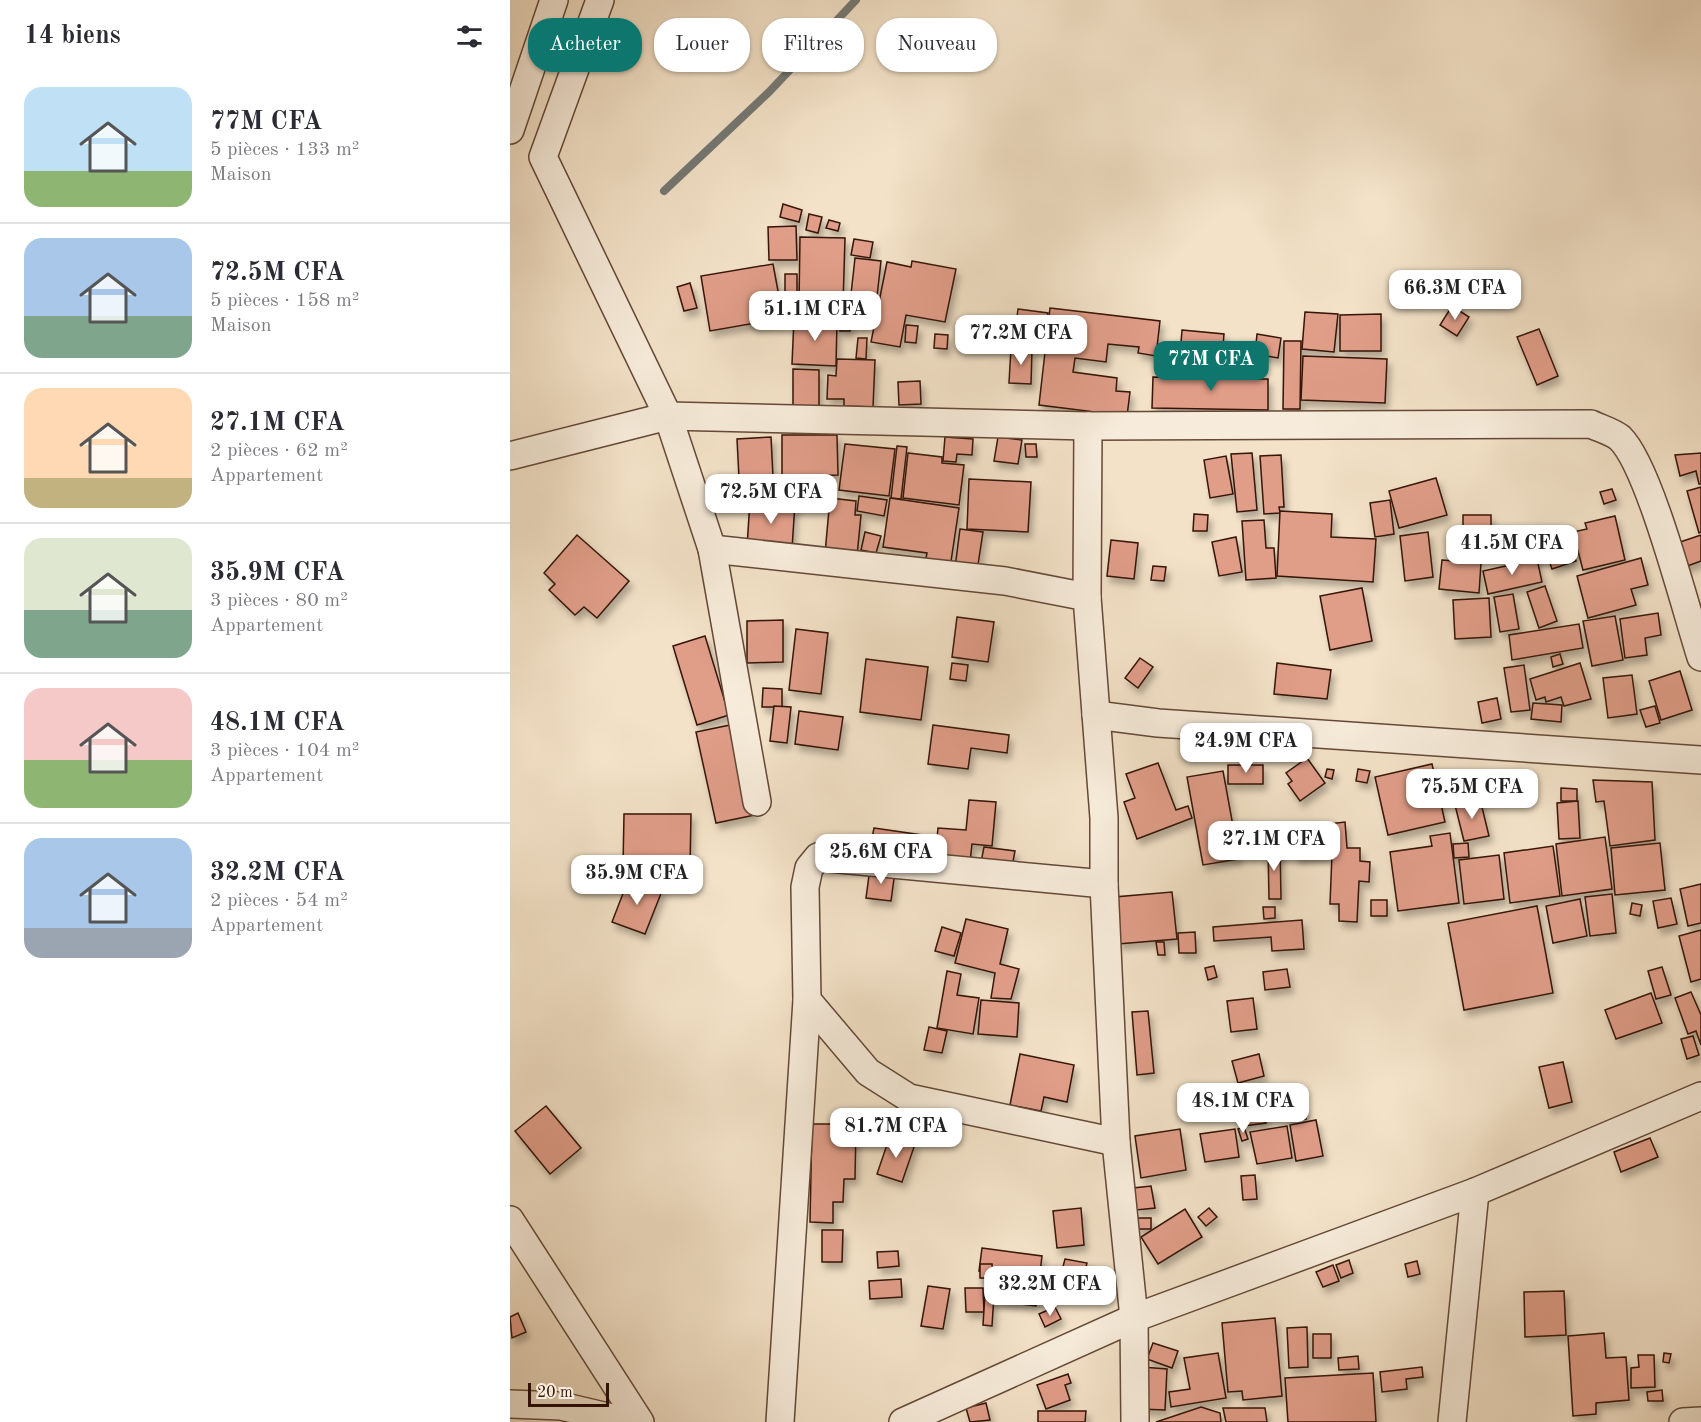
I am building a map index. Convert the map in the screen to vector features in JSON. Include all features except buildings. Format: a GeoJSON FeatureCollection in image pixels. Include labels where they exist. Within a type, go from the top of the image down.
{"type":"FeatureCollection","features":[{"type":"Feature","properties":{"kind":"street"},"geometry":{"type":"LineString","coordinates":[[510,130],[554,0]]}},
{"type":"Feature","properties":{"kind":"street"},"geometry":{"type":"LineString","coordinates":[[600,0],[543,157],[668,417],[712,549],[757,802]]}},
{"type":"Feature","properties":{"kind":"street"},"geometry":{"type":"LineString","coordinates":[[510,456],[668,417],[1088,426],[1591,424],[1619,437],[1634,458],[1652,502],[1701,657]]}},
{"type":"Feature","properties":{"kind":"street"},"geometry":{"type":"LineString","coordinates":[[1088,426],[1089,560],[1086,597],[1104,819],[1104,884],[1116,1142],[1134,1318],[1135,1422]]}},
{"type":"Feature","properties":{"kind":"street"},"geometry":{"type":"LineString","coordinates":[[712,549],[1005,581],[1086,597]]}},
{"type":"Feature","properties":{"kind":"street"},"geometry":{"type":"LineString","coordinates":[[1096,716],[1158,723],[1701,760]]}},
{"type":"Feature","properties":{"kind":"street"},"geometry":{"type":"LineString","coordinates":[[780,1422],[807,1000],[805,887],[809,868],[818,856],[1104,884]]}},
{"type":"Feature","properties":{"kind":"street"},"geometry":{"type":"LineString","coordinates":[[807,1000],[868,1072],[909,1098],[1116,1142]]}},
{"type":"Feature","properties":{"kind":"street"},"geometry":{"type":"LineString","coordinates":[[903,1422],[1134,1318],[1475,1192],[1701,1096],[1701,1112]]}},
{"type":"Feature","properties":{"kind":"street"},"geometry":{"type":"LineString","coordinates":[[1452,1422],[1475,1192]]}},
{"type":"Feature","properties":{"kind":"street"},"geometry":{"type":"LineString","coordinates":[[510,1220],[640,1422]]}},
{"type":"Feature","properties":{"kind":"street"},"geometry":{"type":"LineString","coordinates":[[510,1404],[561,1406],[629,1422]]}},
{"type":"Feature","properties":{"kind":"street"},"geometry":{"type":"LineString","coordinates":[[1683,1422],[1701,1421]]}},
{"type":"Feature","properties":{"kind":"waterway"},"geometry":{"type":"LineString","coordinates":[[664,191],[769,92],[856,0]]}}]}
